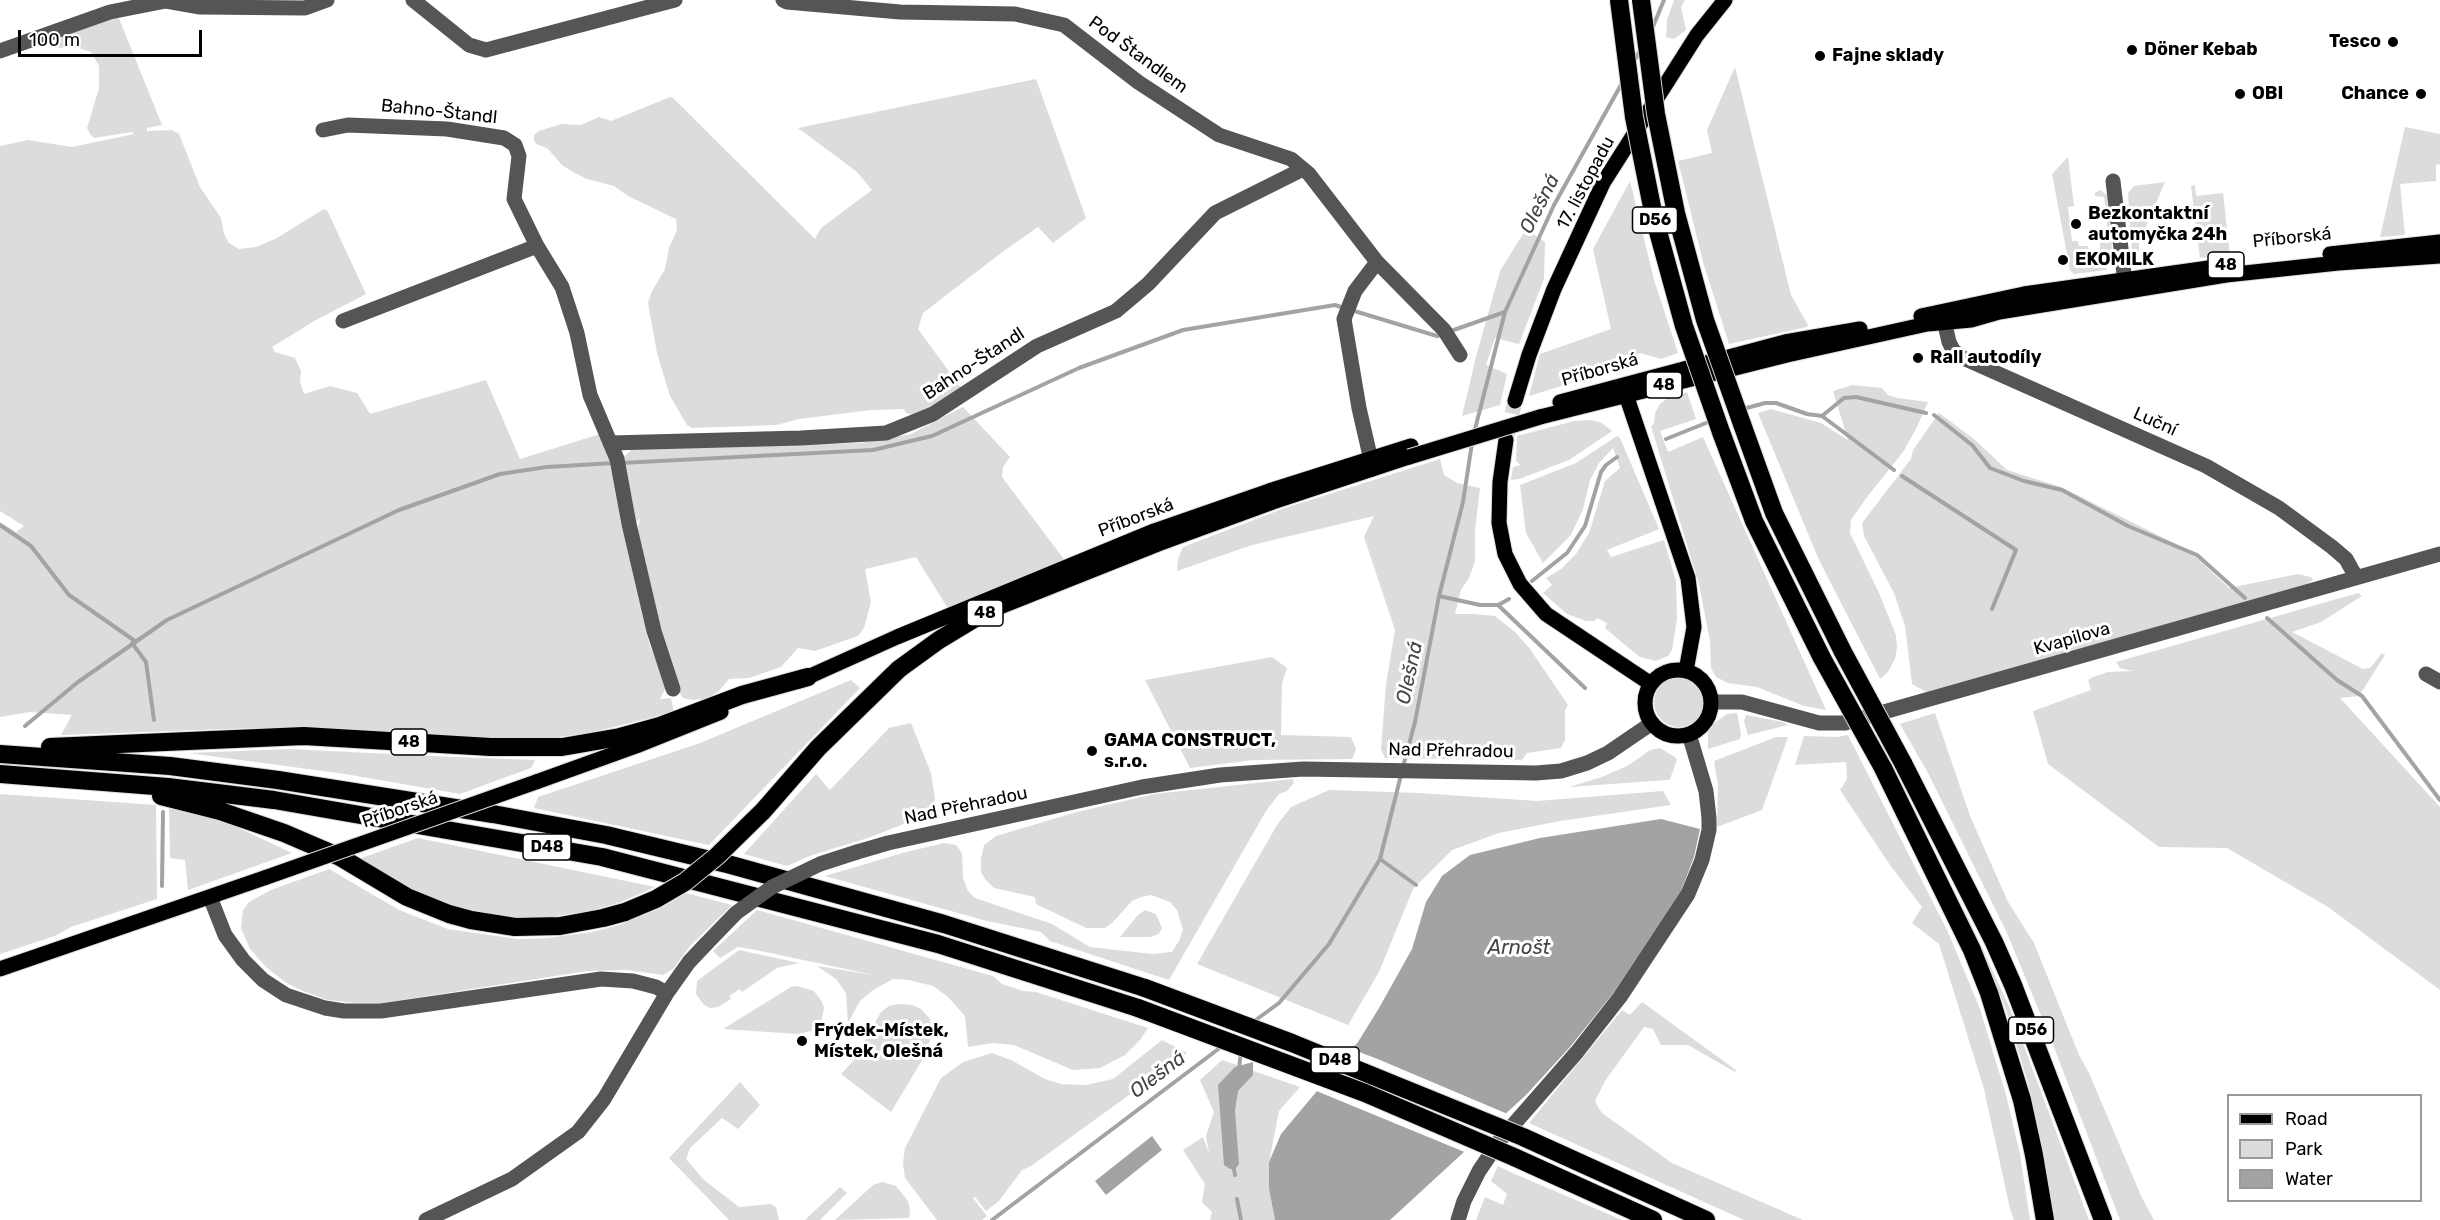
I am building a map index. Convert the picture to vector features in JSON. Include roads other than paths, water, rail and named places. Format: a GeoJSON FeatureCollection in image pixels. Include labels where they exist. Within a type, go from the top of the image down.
{"type":"FeatureCollection","features":[{"type":"Feature","properties":{"kind":"highway","name":"D56"},"geometry":{"type":"LineString","coordinates":[[1618,0],[1634,117],[1654,218],[1684,326],[1721,432],[1754,521],[1822,658],[1883,768],[1957,918],[1985,982],[2022,1100],[2045,1220]]}},
{"type":"Feature","properties":{"kind":"highway","name":"D56"},"geometry":{"type":"LineString","coordinates":[[1641,0],[1656,114],[1676,213],[1705,320],[1774,513],[1843,652],[1903,763],[1994,942],[2013,985],[2103,1220]]}},
{"type":"Feature","properties":{"kind":"highway"},"geometry":{"type":"LineString","coordinates":[[32,776],[144,792],[258,823],[340,857],[417,902],[471,920],[515,927],[549,927],[582,923],[625,912],[656,899],[685,882],[717,856],[763,811],[818,748],[899,669],[939,640],[982,614]]}},
{"type":"Feature","properties":{"kind":"highway","name":"48"},"geometry":{"type":"LineString","coordinates":[[0,749],[304,736],[491,747],[562,747],[620,737],[660,726],[742,695],[808,677]]}},
{"type":"Feature","properties":{"kind":"highway","name":"D48"},"geometry":{"type":"LineString","coordinates":[[0,754],[170,766],[278,780],[493,814],[606,835],[731,865],[933,921],[1145,988],[1292,1043],[1523,1137],[1706,1220]]}},
{"type":"Feature","properties":{"kind":"highway","name":"D48"},"geometry":{"type":"LineString","coordinates":[[0,774],[168,787],[274,800],[602,857],[938,944],[1138,1008],[1365,1092],[1653,1220]]}},
{"type":"Feature","properties":{"kind":"main road","name":"17. listopadu"},"geometry":{"type":"LineString","coordinates":[[1515,401],[1529,355],[1554,289],[1604,183],[1697,35],[1725,0]]}},
{"type":"Feature","properties":{"kind":"main road","name":"Příborská"},"geometry":{"type":"LineString","coordinates":[[808,677],[897,637],[1154,531],[1269,490],[1371,464],[1624,389],[1885,332],[1943,317],[1971,320],[2196,269],[2440,242]]}},
{"type":"Feature","properties":{"kind":"main road","name":"Příborská"},"geometry":{"type":"LineString","coordinates":[[2125,285],[2327,264],[2440,256]]}},
{"type":"Feature","properties":{"kind":"main road"},"geometry":{"type":"LineString","coordinates":[[1624,389],[1688,578],[1694,627],[1686,671]]}},
{"type":"Feature","properties":{"kind":"main road"},"geometry":{"type":"LineString","coordinates":[[1506,440],[1500,482],[1499,523],[1505,554],[1520,584],[1546,614],[1651,684]]}},
{"type":"Feature","properties":{"kind":"main road","name":"Příborská"},"geometry":{"type":"LineString","coordinates":[[0,969],[636,746],[808,677],[982,614],[1158,543],[1371,464]]}},
{"type":"Feature","properties":{"kind":"main road"},"geometry":{"type":"LineString","coordinates":[[1670,671],[1686,671],[1704,682],[1712,702],[1706,722],[1689,734],[1670,735],[1652,723],[1645,705],[1651,684],[1656,678],[1670,671]]}},
{"type":"Feature","properties":{"kind":"street"},"geometry":{"type":"LineString","coordinates":[[0,51],[111,12],[166,1],[200,8],[304,8],[327,0]]}},
{"type":"Feature","properties":{"kind":"street"},"geometry":{"type":"LineString","coordinates":[[413,0],[469,45],[486,50],[675,0]]}},
{"type":"Feature","properties":{"kind":"street","name":"Pod Štandlem"},"geometry":{"type":"LineString","coordinates":[[783,0],[900,12],[1015,14],[1064,25],[1138,82],[1219,135],[1291,159],[1303,169],[1377,262],[1444,330],[1460,355]]}},
{"type":"Feature","properties":{"kind":"street","name":"Bahno-Štandl"},"geometry":{"type":"LineString","coordinates":[[323,130],[348,125],[447,129],[504,138],[514,145],[519,156],[514,199],[537,246],[562,287],[577,333],[590,395],[618,463],[629,524],[654,632],[673,689]]}},
{"type":"Feature","properties":{"kind":"street","name":"Bahno-Štandl"},"geometry":{"type":"LineString","coordinates":[[610,443],[801,438],[886,433],[933,414],[1037,346],[1116,311],[1148,284],[1215,213],[1303,169]]}},
{"type":"Feature","properties":{"kind":"street"},"geometry":{"type":"LineString","coordinates":[[2114,181],[2125,285]]}},
{"type":"Feature","properties":{"kind":"street"},"geometry":{"type":"LineString","coordinates":[[343,321],[537,246]]}},
{"type":"Feature","properties":{"kind":"street"},"geometry":{"type":"LineString","coordinates":[[1371,464],[1344,319],[1355,291],[1377,262]]}},
{"type":"Feature","properties":{"kind":"street","name":"Luční"},"geometry":{"type":"LineString","coordinates":[[1943,317],[1953,350],[1963,358],[2206,466],[2279,508],[2332,547],[2346,559],[2356,577]]}},
{"type":"Feature","properties":{"kind":"street","name":"Kvapilova"},"geometry":{"type":"LineString","coordinates":[[1712,702],[1742,702],[1819,723],[1845,723],[2440,554]]}},
{"type":"Feature","properties":{"kind":"street","name":"Nad Přehradou"},"geometry":{"type":"LineString","coordinates":[[426,1220],[512,1179],[578,1132],[604,1099],[667,993],[689,962],[736,913],[772,887],[820,864],[888,843],[1182,780],[1270,771],[1380,770],[1536,773],[1561,771],[1587,763],[1608,753],[1652,723]]}},
{"type":"Feature","properties":{"kind":"street"},"geometry":{"type":"LineString","coordinates":[[1458,1220],[1464,1201],[1479,1171],[1500,1140],[1577,1052],[1620,997],[1688,894],[1706,845],[1709,818],[1706,791],[1689,734]]}},
{"type":"Feature","properties":{"kind":"street"},"geometry":{"type":"LineString","coordinates":[[210,897],[225,935],[243,960],[263,980],[286,994],[325,1008],[360,1012],[381,1011],[601,979],[633,981],[656,987],[667,993]]}},
{"type":"Feature","properties":{"kind":"water","name":"Arnošt"},"geometry":{"type":"Polygon","coordinates":[[[1661,819],[1700,829],[1694,857],[1681,891],[1614,992],[1570,1047],[1526,1095],[1390,1220],[1275,1220],[1269,1189],[1269,1162],[1281,1134],[1358,1042],[1412,949],[1426,902],[1442,876],[1470,855],[1540,838],[1661,819]]]}},
{"type":"Feature","properties":{"kind":"water"},"geometry":{"type":"Polygon","coordinates":[[[1253,1062],[1253,1075],[1238,1091],[1235,1111],[1239,1164],[1236,1168],[1230,1169],[1224,1165],[1218,1085],[1235,1067],[1253,1062]]]}},
{"type":"Feature","properties":{"kind":"water"},"geometry":{"type":"Polygon","coordinates":[[[1152,1136],[1162,1150],[1106,1195],[1095,1181],[1152,1136]]]}},
{"type":"Feature","properties":{"kind":"waterway","name":"Olešná"},"geometry":{"type":"LineString","coordinates":[[1652,29],[1664,0]]}},
{"type":"Feature","properties":{"kind":"waterway","name":"Olešná"},"geometry":{"type":"LineString","coordinates":[[1633,63],[1641,49]]}},
{"type":"Feature","properties":{"kind":"waterway","name":"Olešná"},"geometry":{"type":"LineString","coordinates":[[1474,433],[1505,312],[1554,205],[1622,83]]}},
{"type":"Feature","properties":{"kind":"waterway"},"geometry":{"type":"LineString","coordinates":[[621,463],[873,450],[932,436],[1079,368],[1183,330],[1335,305],[1344,308]]}},
{"type":"Feature","properties":{"kind":"waterway"},"geometry":{"type":"LineString","coordinates":[[1351,310],[1437,336],[1441,335]]}},
{"type":"Feature","properties":{"kind":"waterway"},"geometry":{"type":"LineString","coordinates":[[1448,332],[1505,312]]}},
{"type":"Feature","properties":{"kind":"waterway"},"geometry":{"type":"LineString","coordinates":[[1743,409],[1765,403],[1776,403],[1807,414],[1822,416],[1844,398],[1856,397],[1926,413]]}},
{"type":"Feature","properties":{"kind":"waterway"},"geometry":{"type":"LineString","coordinates":[[1934,415],[1972,445],[1990,468],[2024,481],[2062,490],[2128,526],[2197,555],[2245,598]]}},
{"type":"Feature","properties":{"kind":"waterway"},"geometry":{"type":"LineString","coordinates":[[1822,416],[1894,470]]}},
{"type":"Feature","properties":{"kind":"waterway"},"geometry":{"type":"LineString","coordinates":[[1666,439],[1711,421]]}},
{"type":"Feature","properties":{"kind":"waterway","name":"Olešná"},"geometry":{"type":"LineString","coordinates":[[1403,767],[1415,722],[1439,596],[1463,502],[1472,443]]}},
{"type":"Feature","properties":{"kind":"waterway"},"geometry":{"type":"LineString","coordinates":[[1532,581],[1567,553],[1585,526],[1601,472],[1617,457]]}},
{"type":"Feature","properties":{"kind":"waterway"},"geometry":{"type":"LineString","coordinates":[[25,726],[78,682],[167,620],[399,510],[500,474],[547,467],[614,463]]}},
{"type":"Feature","properties":{"kind":"waterway"},"geometry":{"type":"LineString","coordinates":[[1902,476],[2016,550],[1992,609]]}},
{"type":"Feature","properties":{"kind":"waterway"},"geometry":{"type":"LineString","coordinates":[[0,525],[31,546],[69,595],[135,641]]}},
{"type":"Feature","properties":{"kind":"waterway"},"geometry":{"type":"LineString","coordinates":[[1439,596],[1480,605],[1498,605],[1509,599]]}},
{"type":"Feature","properties":{"kind":"waterway"},"geometry":{"type":"LineString","coordinates":[[1498,605],[1585,688]]}},
{"type":"Feature","properties":{"kind":"waterway"},"geometry":{"type":"LineString","coordinates":[[2267,618],[2337,680],[2362,696],[2440,800]]}},
{"type":"Feature","properties":{"kind":"waterway"},"geometry":{"type":"LineString","coordinates":[[132,643],[146,662],[154,720]]}},
{"type":"Feature","properties":{"kind":"waterway","name":"Olešná"},"geometry":{"type":"LineString","coordinates":[[1253,1022],[1279,1003],[1329,944],[1380,859],[1401,775]]}},
{"type":"Feature","properties":{"kind":"waterway"},"geometry":{"type":"LineString","coordinates":[[162,886],[163,812]]}},
{"type":"Feature","properties":{"kind":"waterway"},"geometry":{"type":"LineString","coordinates":[[1380,859],[1416,885]]}},
{"type":"Feature","properties":{"kind":"waterway","name":"Olešná"},"geometry":{"type":"LineString","coordinates":[[992,1220],[1221,1047]]}},
{"type":"Feature","properties":{"kind":"waterway"},"geometry":{"type":"LineString","coordinates":[[1239,1068],[1241,1052]]}},
{"type":"Feature","properties":{"kind":"waterway"},"geometry":{"type":"LineString","coordinates":[[1233,1164],[1235,1175]]}},
{"type":"Feature","properties":{"kind":"waterway"},"geometry":{"type":"LineString","coordinates":[[1237,1199],[1241,1220]]}},
{"type":"Feature","properties":{"kind":"tunnel"},"geometry":{"type":"LineString","coordinates":[[1507,436],[1515,401]]}},
{"type":"Feature","properties":{"kind":"place","name":"Tesco"},"geometry":{"type":"Point","coordinates":[2393,42]}},
{"type":"Feature","properties":{"kind":"place","name":"Döner Kebab"},"geometry":{"type":"Point","coordinates":[2132,50]}},
{"type":"Feature","properties":{"kind":"place","name":"Fajne sklady"},"geometry":{"type":"Point","coordinates":[1820,56]}},
{"type":"Feature","properties":{"kind":"place","name":"OBI"},"geometry":{"type":"Point","coordinates":[2240,94]}},
{"type":"Feature","properties":{"kind":"place","name":"Chance"},"geometry":{"type":"Point","coordinates":[2421,94]}},
{"type":"Feature","properties":{"kind":"place","name":"Bezkontaktní automyčka 24h"},"geometry":{"type":"Point","coordinates":[2076,224]}},
{"type":"Feature","properties":{"kind":"place","name":"EKOMILK"},"geometry":{"type":"Point","coordinates":[2063,260]}},
{"type":"Feature","properties":{"kind":"place","name":"Rall autodíly"},"geometry":{"type":"Point","coordinates":[1918,358]}},
{"type":"Feature","properties":{"kind":"place","name":"GAMA CONSTRUCT, s.r.o."},"geometry":{"type":"Point","coordinates":[1092,751]}},
{"type":"Feature","properties":{"kind":"place","name":"Frýdek-Místek, Místek, Olešná"},"geometry":{"type":"Point","coordinates":[802,1041]}}]}
